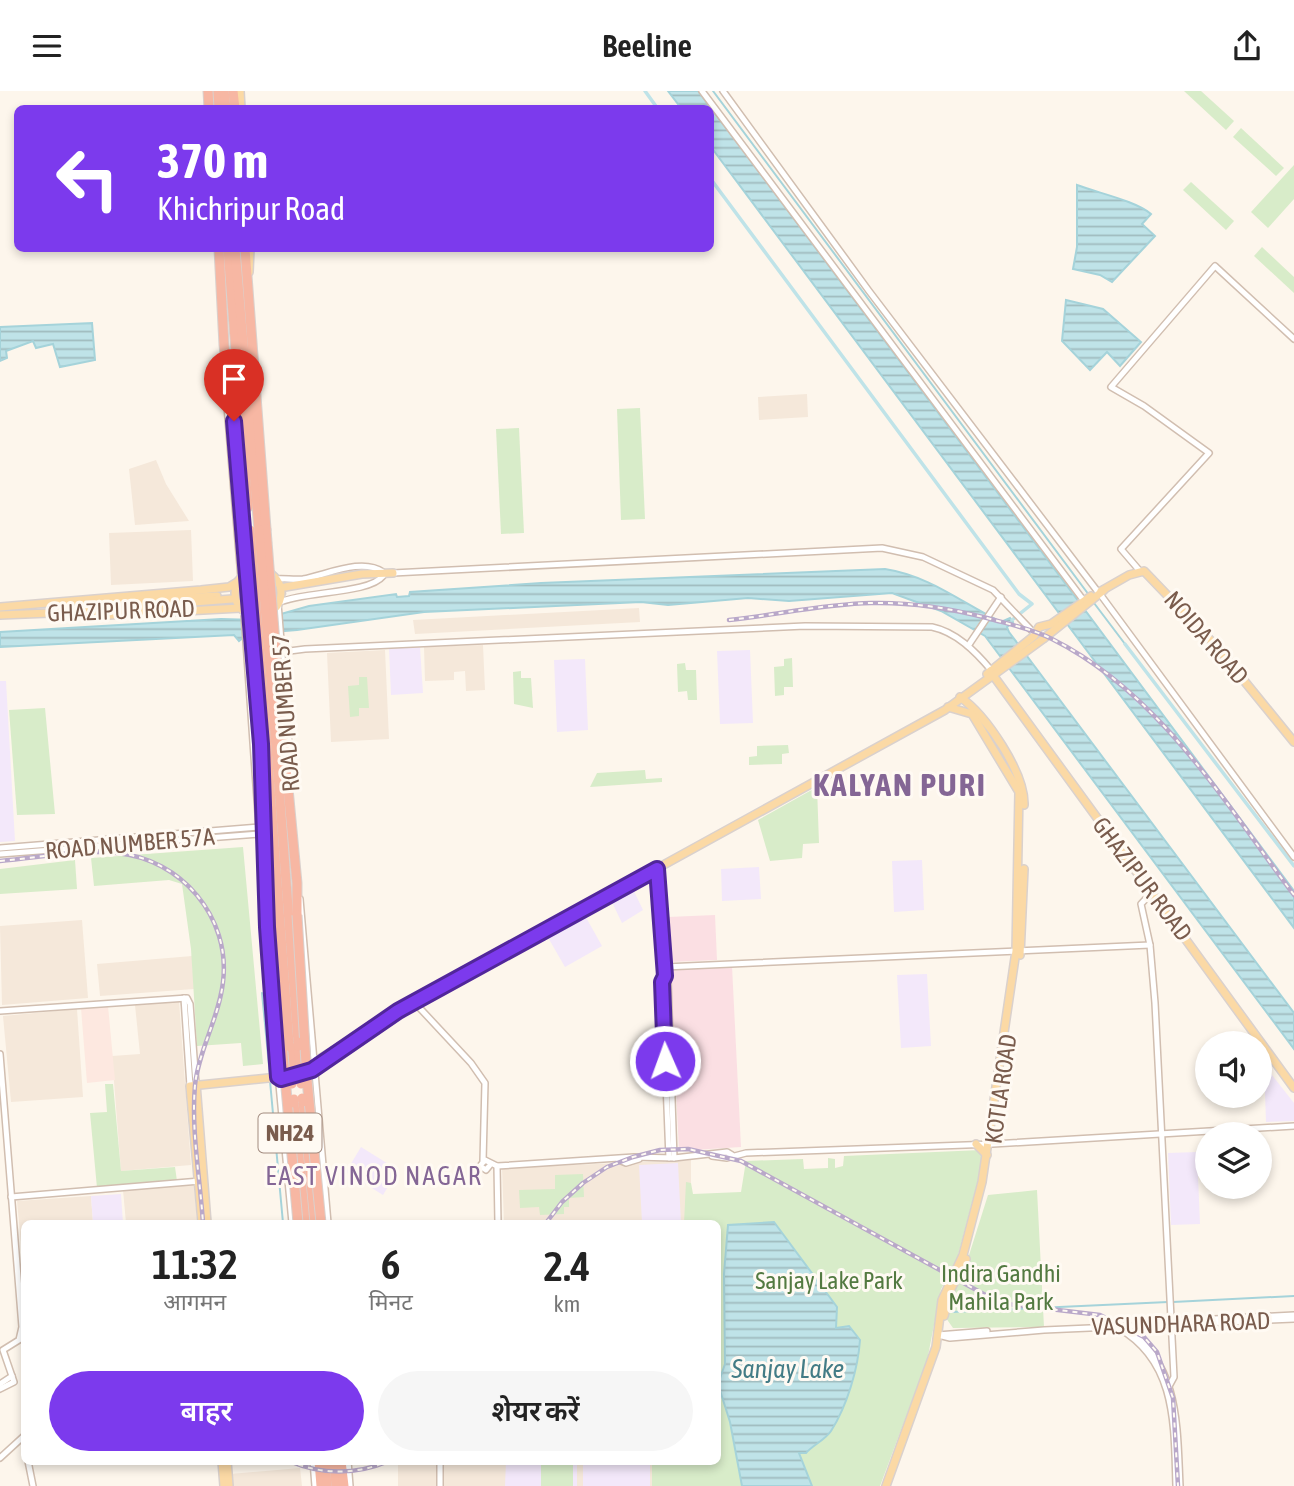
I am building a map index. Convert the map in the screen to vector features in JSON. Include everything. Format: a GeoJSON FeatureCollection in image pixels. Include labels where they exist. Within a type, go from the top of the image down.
{"type":"FeatureCollection","features":[{"type":"Feature","properties":{"kind":"highway"},"geometry":{"type":"LineString","coordinates":[[219,252],[227,377],[255,530]]}},
{"type":"Feature","properties":{"kind":"highway"},"geometry":{"type":"LineString","coordinates":[[228,252],[255,530],[305,1220]]}},
{"type":"Feature","properties":{"kind":"highway"},"geometry":{"type":"LineString","coordinates":[[235,252],[245,417]]}},
{"type":"Feature","properties":{"kind":"highway"},"geometry":{"type":"LineString","coordinates":[[247,252],[247,287],[254,359],[255,530],[268,695],[291,824],[297,883]]}},
{"type":"Feature","properties":{"kind":"highway"},"geometry":{"type":"LineString","coordinates":[[222,298],[245,417]]}},
{"type":"Feature","properties":{"kind":"highway"},"geometry":{"type":"LineString","coordinates":[[245,417],[250,310]]}},
{"type":"Feature","properties":{"kind":"highway"},"geometry":{"type":"LineString","coordinates":[[267,897],[264,847],[268,695]]}},
{"type":"Feature","properties":{"kind":"highway","name":"NH24"},"geometry":{"type":"LineString","coordinates":[[297,883],[307,1080],[321,1220]]}},
{"type":"Feature","properties":{"kind":"highway","name":"NH24"},"geometry":{"type":"LineString","coordinates":[[267,897],[274,926],[298,1220]]}},
{"type":"Feature","properties":{"kind":"highway"},"geometry":{"type":"LineString","coordinates":[[298,1100],[315,1220]]}},
{"type":"Feature","properties":{"kind":"highway"},"geometry":{"type":"LineString","coordinates":[[319,1465],[321,1486]]}},
{"type":"Feature","properties":{"kind":"highway"},"geometry":{"type":"LineString","coordinates":[[325,1465],[327,1486]]}},
{"type":"Feature","properties":{"kind":"highway"},"geometry":{"type":"LineString","coordinates":[[334,1465],[336,1486]]}},
{"type":"Feature","properties":{"kind":"highway"},"geometry":{"type":"LineString","coordinates":[[341,1465],[344,1486]]}},
{"type":"Feature","properties":{"kind":"main road"},"geometry":{"type":"LineString","coordinates":[[258,568],[274,577],[280,591],[279,606],[256,617],[243,611],[236,592],[240,580],[258,568]]}},
{"type":"Feature","properties":{"kind":"main road"},"geometry":{"type":"LineString","coordinates":[[204,1220],[193,1085],[272,1077],[314,1066],[415,1003],[948,708],[1028,645],[1036,635],[1139,570]]}},
{"type":"Feature","properties":{"kind":"main road","name":"NOIDA ROAD"},"geometry":{"type":"LineString","coordinates":[[1139,570],[1152,577],[1178,603],[1294,742]]}},
{"type":"Feature","properties":{"kind":"main road"},"geometry":{"type":"LineString","coordinates":[[286,589],[393,573]]}},
{"type":"Feature","properties":{"kind":"main road","name":"GHAZIPUR ROAD"},"geometry":{"type":"LineString","coordinates":[[0,607],[75,602],[89,597],[227,587],[240,580]]}},
{"type":"Feature","properties":{"kind":"main road"},"geometry":{"type":"LineString","coordinates":[[75,602],[88,604],[232,596],[75,612]]}},
{"type":"Feature","properties":{"kind":"main road","name":"GHAZIPUR ROAD"},"geometry":{"type":"LineString","coordinates":[[0,615],[75,612],[90,616],[243,611]]}},
{"type":"Feature","properties":{"kind":"main road","name":"GHAZIPUR ROAD"},"geometry":{"type":"LineString","coordinates":[[993,672],[1294,1081]]}},
{"type":"Feature","properties":{"kind":"main road","name":"KOTLA ROAD"},"geometry":{"type":"LineString","coordinates":[[888,1486],[941,1335],[947,1301],[968,1255],[985,1189],[1018,951],[1022,800],[1016,782],[960,697]]}},
{"type":"Feature","properties":{"kind":"main road"},"geometry":{"type":"LineString","coordinates":[[948,708],[970,710]]}},
{"type":"Feature","properties":{"kind":"main road","name":"GHAZIPUR ROAD"},"geometry":{"type":"LineString","coordinates":[[1153,891],[1294,1088]]}},
{"type":"Feature","properties":{"kind":"main road"},"geometry":{"type":"LineString","coordinates":[[976,1144],[987,1155]]}},
{"type":"Feature","properties":{"kind":"main road","name":"KOTLA ROAD"},"geometry":{"type":"LineString","coordinates":[[941,1335],[942,1300],[966,1247],[991,1144]]}},
{"type":"Feature","properties":{"kind":"main road"},"geometry":{"type":"LineString","coordinates":[[222,1465],[224,1486]]}},
{"type":"Feature","properties":{"kind":"main road"},"geometry":{"type":"LineString","coordinates":[[228,1465],[229,1486]]}},
{"type":"Feature","properties":{"kind":"street"},"geometry":{"type":"LineString","coordinates":[[702,91],[713,105]]}},
{"type":"Feature","properties":{"kind":"street"},"geometry":{"type":"LineString","coordinates":[[723,91],[1092,598]]}},
{"type":"Feature","properties":{"kind":"street"},"geometry":{"type":"LineString","coordinates":[[714,107],[1294,857]]}},
{"type":"Feature","properties":{"kind":"street"},"geometry":{"type":"LineString","coordinates":[[1139,570],[1121,549],[1209,453],[1144,406],[1111,387],[1215,266],[1294,339]]}},
{"type":"Feature","properties":{"kind":"street"},"geometry":{"type":"LineString","coordinates":[[254,359],[261,410],[274,577],[302,579],[361,566],[373,566],[383,574],[372,584],[299,596],[279,606]]}},
{"type":"Feature","properties":{"kind":"street"},"geometry":{"type":"LineString","coordinates":[[227,377],[240,580]]}},
{"type":"Feature","properties":{"kind":"street"},"geometry":{"type":"LineString","coordinates":[[393,573],[882,548],[923,557],[993,590],[1036,635]]}},
{"type":"Feature","properties":{"kind":"street"},"geometry":{"type":"LineString","coordinates":[[968,646],[1001,597]]}},
{"type":"Feature","properties":{"kind":"street","name":"ROAD NUMBER 57"},"geometry":{"type":"LineString","coordinates":[[279,606],[291,766],[291,824]]}},
{"type":"Feature","properties":{"kind":"street"},"geometry":{"type":"LineString","coordinates":[[243,611],[259,831],[264,847]]}},
{"type":"Feature","properties":{"kind":"street"},"geometry":{"type":"LineString","coordinates":[[247,661],[282,651],[805,626],[932,627],[944,629],[968,646],[993,672]]}},
{"type":"Feature","properties":{"kind":"street","name":"ROAD NUMBER 57A"},"geometry":{"type":"LineString","coordinates":[[0,848],[259,831]]}},
{"type":"Feature","properties":{"kind":"street","name":"ROAD NUMBER 57A"},"geometry":{"type":"LineString","coordinates":[[0,854],[259,831]]}},
{"type":"Feature","properties":{"kind":"street"},"geometry":{"type":"LineString","coordinates":[[657,869],[665,976],[671,1158]]}},
{"type":"Feature","properties":{"kind":"street"},"geometry":{"type":"LineString","coordinates":[[297,883],[303,912],[328,1220]]}},
{"type":"Feature","properties":{"kind":"street"},"geometry":{"type":"LineString","coordinates":[[1153,891],[1141,904],[1150,945],[1171,1302],[1174,1377],[1169,1387],[1178,1486]]}},
{"type":"Feature","properties":{"kind":"street"},"geometry":{"type":"LineString","coordinates":[[267,897],[275,1042],[272,1077],[281,1104],[292,1220]]}},
{"type":"Feature","properties":{"kind":"street"},"geometry":{"type":"LineString","coordinates":[[664,967],[1150,945]]}},
{"type":"Feature","properties":{"kind":"street"},"geometry":{"type":"LineString","coordinates":[[0,1011],[184,998],[190,1004],[193,1085]]}},
{"type":"Feature","properties":{"kind":"street"},"geometry":{"type":"LineString","coordinates":[[415,1003],[471,1063],[485,1083],[483,1161],[480,1166],[484,1170],[494,1165],[619,1160],[626,1163],[639,1159],[712,1156],[719,1159],[732,1155],[991,1144],[1294,1126]]}},
{"type":"Feature","properties":{"kind":"street"},"geometry":{"type":"LineString","coordinates":[[275,1042],[280,1046],[308,1043],[313,1039]]}},
{"type":"Feature","properties":{"kind":"street"},"geometry":{"type":"LineString","coordinates":[[0,1055],[21,1315]]}},
{"type":"Feature","properties":{"kind":"street"},"geometry":{"type":"LineString","coordinates":[[281,1104],[317,1100]]}},
{"type":"Feature","properties":{"kind":"street"},"geometry":{"type":"LineString","coordinates":[[494,1165],[498,1220]]}},
{"type":"Feature","properties":{"kind":"street"},"geometry":{"type":"LineString","coordinates":[[11,1197],[201,1181]]}},
{"type":"Feature","properties":{"kind":"street","name":"VASUNDHARA ROAD"},"geometry":{"type":"LineString","coordinates":[[941,1335],[1125,1328],[1294,1317]]}},
{"type":"Feature","properties":{"kind":"street"},"geometry":{"type":"LineString","coordinates":[[1125,1328],[1151,1357],[1169,1387],[1176,1409],[1180,1476],[1178,1486]]}},
{"type":"Feature","properties":{"kind":"street","name":"VASUNDHARA ROAD"},"geometry":{"type":"LineString","coordinates":[[941,1335],[1125,1328]]}},
{"type":"Feature","properties":{"kind":"street"},"geometry":{"type":"LineString","coordinates":[[13,1379],[3,1350],[19,1340],[21,1331]]}},
{"type":"Feature","properties":{"kind":"street"},"geometry":{"type":"LineString","coordinates":[[0,1384],[13,1379]]}},
{"type":"Feature","properties":{"kind":"street"},"geometry":{"type":"LineString","coordinates":[[0,1389],[13,1379]]}},
{"type":"Feature","properties":{"kind":"street"},"geometry":{"type":"LineString","coordinates":[[0,1458],[21,1439]]}},
{"type":"Feature","properties":{"kind":"street"},"geometry":{"type":"LineString","coordinates":[[29,1465],[33,1486]]}},
{"type":"Feature","properties":{"kind":"street"},"geometry":{"type":"LineString","coordinates":[[313,1465],[314,1486]]}},
{"type":"Feature","properties":{"kind":"street"},"geometry":{"type":"LineString","coordinates":[[348,1465],[350,1486]]}},
{"type":"Feature","properties":{"kind":"street"},"geometry":{"type":"LineString","coordinates":[[440,1465],[440,1486]]}},
{"type":"Feature","properties":{"kind":"shaded area"},"geometry":{"type":"Polygon","coordinates":[[[807,394],[808,417],[759,420],[758,397],[807,394]]]}},
{"type":"Feature","properties":{"kind":"shaded area"},"geometry":{"type":"Polygon","coordinates":[[[156,460],[166,484],[189,521],[135,525],[129,469],[156,460]]]}},
{"type":"Feature","properties":{"kind":"shaded area"},"geometry":{"type":"Polygon","coordinates":[[[191,530],[193,581],[111,585],[109,533],[191,530]]]}},
{"type":"Feature","properties":{"kind":"shaded area"},"geometry":{"type":"Polygon","coordinates":[[[639,608],[640,622],[415,634],[413,620],[639,608]]]}},
{"type":"Feature","properties":{"kind":"shaded area"},"geometry":{"type":"Polygon","coordinates":[[[483,645],[485,690],[466,691],[465,671],[454,672],[454,680],[425,681],[424,647],[483,645]]]}},
{"type":"Feature","properties":{"kind":"shaded area"},"geometry":{"type":"Polygon","coordinates":[[[420,647],[423,693],[391,695],[389,648],[420,647]]]}},
{"type":"Feature","properties":{"kind":"shaded area"},"geometry":{"type":"Polygon","coordinates":[[[385,650],[389,739],[331,742],[327,653],[385,650]]]}},
{"type":"Feature","properties":{"kind":"shaded area"},"geometry":{"type":"Polygon","coordinates":[[[750,650],[753,723],[720,724],[717,651],[750,650]]]}},
{"type":"Feature","properties":{"kind":"shaded area"},"geometry":{"type":"Polygon","coordinates":[[[585,659],[588,730],[557,732],[554,660],[585,659]]]}},
{"type":"Feature","properties":{"kind":"shaded area"},"geometry":{"type":"Polygon","coordinates":[[[0,681],[6,681],[15,841],[0,842],[0,681]]]}},
{"type":"Feature","properties":{"kind":"shaded area"},"geometry":{"type":"Polygon","coordinates":[[[922,860],[924,910],[894,912],[892,861],[922,860]]]}},
{"type":"Feature","properties":{"kind":"shaded area"},"geometry":{"type":"Polygon","coordinates":[[[759,867],[761,899],[722,901],[721,869],[759,867]]]}},
{"type":"Feature","properties":{"kind":"shaded area"},"geometry":{"type":"Polygon","coordinates":[[[631,885],[643,910],[622,923],[610,898],[631,885]]]}},
{"type":"Feature","properties":{"kind":"shaded area"},"geometry":{"type":"Polygon","coordinates":[[[583,912],[602,946],[565,967],[546,934],[583,912]]]}},
{"type":"Feature","properties":{"kind":"shaded area"},"geometry":{"type":"Polygon","coordinates":[[[715,915],[717,960],[670,962],[668,917],[715,915]]]}},
{"type":"Feature","properties":{"kind":"shaded area"},"geometry":{"type":"Polygon","coordinates":[[[82,920],[88,998],[2,1005],[0,926],[82,920]]]}},
{"type":"Feature","properties":{"kind":"shaded area"},"geometry":{"type":"Polygon","coordinates":[[[192,956],[194,989],[100,996],[97,964],[192,956]]]}},
{"type":"Feature","properties":{"kind":"shaded area"},"geometry":{"type":"Polygon","coordinates":[[[732,966],[741,1147],[679,1151],[670,970],[732,966]]]}},
{"type":"Feature","properties":{"kind":"shaded area"},"geometry":{"type":"Polygon","coordinates":[[[927,974],[931,1046],[901,1048],[897,975],[927,974]]]}},
{"type":"Feature","properties":{"kind":"shaded area"},"geometry":{"type":"Polygon","coordinates":[[[179,1001],[191,1165],[121,1171],[112,1056],[140,1054],[135,1005],[179,1001]]]}},
{"type":"Feature","properties":{"kind":"shaded area"},"geometry":{"type":"Polygon","coordinates":[[[108,1006],[115,1080],[87,1083],[81,1008],[108,1006]]]}},
{"type":"Feature","properties":{"kind":"shaded area"},"geometry":{"type":"Polygon","coordinates":[[[77,1009],[83,1097],[11,1102],[3,1016],[77,1009]]]}},
{"type":"Feature","properties":{"kind":"shaded area"},"geometry":{"type":"Polygon","coordinates":[[[1272,1075],[1294,1103],[1294,1121],[1266,1122],[1266,1108],[1272,1108],[1272,1075]]]}},
{"type":"Feature","properties":{"kind":"shaded area"},"geometry":{"type":"Polygon","coordinates":[[[361,1147],[398,1170],[383,1195],[346,1172],[361,1147]]]}},
{"type":"Feature","properties":{"kind":"shaded area"},"geometry":{"type":"Polygon","coordinates":[[[1195,1152],[1195,1199],[1199,1199],[1200,1224],[1171,1225],[1168,1153],[1195,1152]]]}},
{"type":"Feature","properties":{"kind":"shaded area"},"geometry":{"type":"Polygon","coordinates":[[[691,1160],[691,1220],[504,1220],[502,1168],[691,1160]]]}},
{"type":"Feature","properties":{"kind":"shaded area"},"geometry":{"type":"Polygon","coordinates":[[[678,1163],[681,1220],[642,1220],[639,1165],[678,1163]]]}},
{"type":"Feature","properties":{"kind":"shaded area"},"geometry":{"type":"Polygon","coordinates":[[[194,1185],[197,1220],[126,1220],[123,1190],[194,1185]]]}},
{"type":"Feature","properties":{"kind":"shaded area"},"geometry":{"type":"Polygon","coordinates":[[[121,1194],[123,1220],[93,1220],[91,1196],[121,1194]]]}},
{"type":"Feature","properties":{"kind":"shaded area"},"geometry":{"type":"Polygon","coordinates":[[[91,1196],[93,1220],[21,1220],[21,1244],[17,1201],[91,1196]]]}},
{"type":"Feature","properties":{"kind":"shaded area"},"geometry":{"type":"Polygon","coordinates":[[[398,1465],[693,1465],[693,1486],[398,1486],[398,1465]]]}},
{"type":"Feature","properties":{"kind":"shaded area"},"geometry":{"type":"Polygon","coordinates":[[[506,1465],[577,1465],[577,1486],[505,1486],[506,1465]]]}},
{"type":"Feature","properties":{"kind":"shaded area"},"geometry":{"type":"Polygon","coordinates":[[[583,1465],[650,1465],[650,1486],[583,1486],[583,1465]]]}},
{"type":"Feature","properties":{"kind":"shaded area"},"geometry":{"type":"Polygon","coordinates":[[[300,1468],[302,1486],[231,1486],[230,1474],[300,1468]]]}},
{"type":"Feature","properties":{"kind":"green space"},"geometry":{"type":"Polygon","coordinates":[[[1184,91],[1201,91],[1234,121],[1226,130],[1184,91]]]}},
{"type":"Feature","properties":{"kind":"green space"},"geometry":{"type":"Polygon","coordinates":[[[1241,128],[1284,168],[1276,176],[1233,137],[1241,128]]]}},
{"type":"Feature","properties":{"kind":"green space"},"geometry":{"type":"Polygon","coordinates":[[[1294,165],[1294,199],[1268,228],[1251,212],[1294,165]]]}},
{"type":"Feature","properties":{"kind":"green space"},"geometry":{"type":"Polygon","coordinates":[[[1191,182],[1234,221],[1226,230],[1183,190],[1191,182]]]}},
{"type":"Feature","properties":{"kind":"green space"},"geometry":{"type":"Polygon","coordinates":[[[1262,247],[1294,277],[1294,293],[1254,256],[1262,247]]]}},
{"type":"Feature","properties":{"kind":"green space"},"geometry":{"type":"Polygon","coordinates":[[[640,408],[645,519],[621,520],[617,409],[640,408]]]}},
{"type":"Feature","properties":{"kind":"green space"},"geometry":{"type":"Polygon","coordinates":[[[519,428],[524,533],[501,534],[496,429],[519,428]]]}},
{"type":"Feature","properties":{"kind":"green space"},"geometry":{"type":"Polygon","coordinates":[[[792,658],[793,687],[784,687],[784,695],[775,696],[774,667],[784,666],[784,659],[792,658]]]}},
{"type":"Feature","properties":{"kind":"green space"},"geometry":{"type":"Polygon","coordinates":[[[685,663],[686,670],[696,670],[697,700],[688,700],[687,691],[678,692],[677,664],[685,663]]]}},
{"type":"Feature","properties":{"kind":"green space"},"geometry":{"type":"Polygon","coordinates":[[[521,671],[521,678],[531,678],[533,708],[514,704],[513,672],[521,671]]]}},
{"type":"Feature","properties":{"kind":"green space"},"geometry":{"type":"Polygon","coordinates":[[[359,677],[367,677],[369,708],[359,708],[359,716],[350,717],[348,686],[359,685],[359,677]]]}},
{"type":"Feature","properties":{"kind":"green space"},"geometry":{"type":"Polygon","coordinates":[[[45,708],[55,814],[17,815],[9,710],[45,708]]]}},
{"type":"Feature","properties":{"kind":"green space"},"geometry":{"type":"Polygon","coordinates":[[[788,745],[789,753],[782,754],[782,764],[749,765],[749,757],[757,756],[757,746],[788,745]]]}},
{"type":"Feature","properties":{"kind":"green space"},"geometry":{"type":"Polygon","coordinates":[[[645,770],[646,779],[662,778],[662,782],[590,787],[597,773],[645,770]]]}},
{"type":"Feature","properties":{"kind":"green space"},"geometry":{"type":"Polygon","coordinates":[[[817,787],[819,843],[803,844],[802,858],[770,861],[758,820],[817,787]]]}},
{"type":"Feature","properties":{"kind":"green space"},"geometry":{"type":"Polygon","coordinates":[[[243,847],[263,1064],[243,1066],[241,1043],[197,1046],[191,949],[182,884],[169,880],[94,886],[91,858],[243,847]]]}},
{"type":"Feature","properties":{"kind":"green space"},"geometry":{"type":"Polygon","coordinates":[[[75,860],[77,889],[0,894],[0,869],[75,860]]]}},
{"type":"Feature","properties":{"kind":"green space"},"geometry":{"type":"Polygon","coordinates":[[[105,1084],[113,1084],[121,1171],[175,1167],[177,1181],[97,1188],[90,1113],[107,1112],[105,1084]]]}},
{"type":"Feature","properties":{"kind":"green space","name":"Sanjay Lake Park"},"geometry":{"type":"Polygon","coordinates":[[[981,1150],[983,1161],[956,1263],[941,1289],[927,1361],[880,1486],[652,1486],[652,1465],[721,1465],[721,1220],[684,1220],[686,1182],[691,1183],[693,1194],[741,1192],[746,1161],[803,1159],[804,1169],[828,1168],[828,1158],[835,1159],[835,1168],[843,1166],[844,1156],[981,1150]]]}},
{"type":"Feature","properties":{"kind":"green space"},"geometry":{"type":"Polygon","coordinates":[[[583,1174],[584,1197],[569,1198],[569,1207],[564,1207],[564,1214],[540,1215],[539,1207],[520,1208],[519,1190],[555,1189],[555,1175],[583,1174]]]}},
{"type":"Feature","properties":{"kind":"green space","name":"Indira Gandhi Mahila Park"},"geometry":{"type":"Polygon","coordinates":[[[1037,1190],[1044,1327],[953,1328],[946,1318],[948,1301],[964,1271],[988,1195],[1037,1190]]]}},
{"type":"Feature","properties":{"kind":"green space"},"geometry":{"type":"Polygon","coordinates":[[[541,1465],[573,1465],[573,1486],[541,1486],[541,1465]]]}},
{"type":"Feature","properties":{"kind":"water"},"geometry":{"type":"Polygon","coordinates":[[[668,91],[698,91],[709,105],[679,105],[668,91]]]}},
{"type":"Feature","properties":{"kind":"water"},"geometry":{"type":"Polygon","coordinates":[[[714,112],[1294,891],[1294,928],[714,151],[714,112]]]}},
{"type":"Feature","properties":{"kind":"water"},"geometry":{"type":"Polygon","coordinates":[[[1077,185],[1127,201],[1151,214],[1142,224],[1155,236],[1112,282],[1100,275],[1073,269],[1077,247],[1077,185]]]}},
{"type":"Feature","properties":{"kind":"water"},"geometry":{"type":"Polygon","coordinates":[[[1066,300],[1103,309],[1141,342],[1120,366],[1107,352],[1090,370],[1062,341],[1066,300]]]}},
{"type":"Feature","properties":{"kind":"water"},"geometry":{"type":"Polygon","coordinates":[[[92,323],[95,360],[60,367],[53,344],[36,348],[33,341],[6,351],[7,358],[0,361],[0,327],[92,323]]]}},
{"type":"Feature","properties":{"kind":"water"},"geometry":{"type":"Polygon","coordinates":[[[885,569],[931,584],[1001,622],[1010,618],[1013,622],[1007,627],[1009,632],[1294,1013],[1294,1049],[985,636],[941,611],[892,593],[789,601],[748,598],[668,605],[641,602],[424,612],[297,630],[247,634],[239,641],[234,635],[0,647],[0,632],[221,619],[260,620],[309,606],[396,594],[397,597],[409,596],[410,592],[541,583],[885,569]]]}},
{"type":"Feature","properties":{"kind":"water","name":"Sanjay Lake"},"geometry":{"type":"Polygon","coordinates":[[[774,1222],[837,1307],[836,1328],[849,1326],[860,1340],[851,1387],[837,1421],[826,1437],[806,1453],[799,1453],[812,1486],[742,1486],[730,1422],[721,1394],[721,1375],[725,1364],[724,1274],[728,1225],[774,1222]]]}},
{"type":"Feature","properties":{"kind":"waterway"},"geometry":{"type":"LineString","coordinates":[[645,91],[655,105]]}},
{"type":"Feature","properties":{"kind":"waterway"},"geometry":{"type":"LineString","coordinates":[[713,91],[1089,595]]}},
{"type":"Feature","properties":{"kind":"waterway"},"geometry":{"type":"LineString","coordinates":[[714,183],[1019,594],[1032,604],[1012,620]]}},
{"type":"Feature","properties":{"kind":"waterway"},"geometry":{"type":"LineString","coordinates":[[1094,603],[1125,644]]}},
{"type":"Feature","properties":{"kind":"waterway"},"geometry":{"type":"LineString","coordinates":[[1125,644],[1294,866]]}},
{"type":"Feature","properties":{"kind":"waterway"},"geometry":{"type":"LineString","coordinates":[[262,993],[270,1076]]}},
{"type":"Feature","properties":{"kind":"waterway"},"geometry":{"type":"LineString","coordinates":[[270,1081],[283,1220]]}},
{"type":"Feature","properties":{"kind":"waterway"},"geometry":{"type":"LineString","coordinates":[[1173,1302],[1294,1296]]}},
{"type":"Feature","properties":{"kind":"waterway"},"geometry":{"type":"LineString","coordinates":[[952,1312],[1168,1302]]}},
{"type":"Feature","properties":{"kind":"tunnel"},"geometry":{"type":"LineString","coordinates":[[232,599],[286,591]]}},
{"type":"Feature","properties":{"kind":"railway"},"geometry":{"type":"LineString","coordinates":[[729,620],[836,605],[901,604],[973,614],[1052,639],[1091,662],[1126,689],[1158,719],[1215,787],[1294,895]]}},
{"type":"Feature","properties":{"kind":"railway"},"geometry":{"type":"LineString","coordinates":[[0,861],[88,852],[117,853],[140,858],[181,879],[197,895],[210,914],[219,935],[223,982],[195,1085],[195,1137],[203,1220]]}},
{"type":"Feature","properties":{"kind":"railway"},"geometry":{"type":"LineString","coordinates":[[548,1220],[562,1202],[583,1183],[607,1167],[633,1157],[660,1150],[688,1149],[741,1161],[1000,1303],[1100,1315],[1144,1337],[1157,1352],[1173,1398],[1178,1486]]}},
{"type":"Feature","properties":{"kind":"railway"},"geometry":{"type":"LineString","coordinates":[[299,1465],[326,1471],[352,1471],[379,1465]]}},
{"type":"Feature","properties":{"kind":"district","name":"KALYAN PURI"},"geometry":{"type":"Point","coordinates":[900,785]}},
{"type":"Feature","properties":{"kind":"district","name":"EAST VINOD NAGAR"},"geometry":{"type":"Point","coordinates":[374,1176]}},
{"type":"Feature","properties":{"kind":"route"},"geometry":{"type":"LineString","coordinates":[[234,421],[261,744],[267,927],[278,1077],[281,1079],[307,1073],[398,1011],[657,869],[665,976],[662,982],[665,1061]]}}]}
